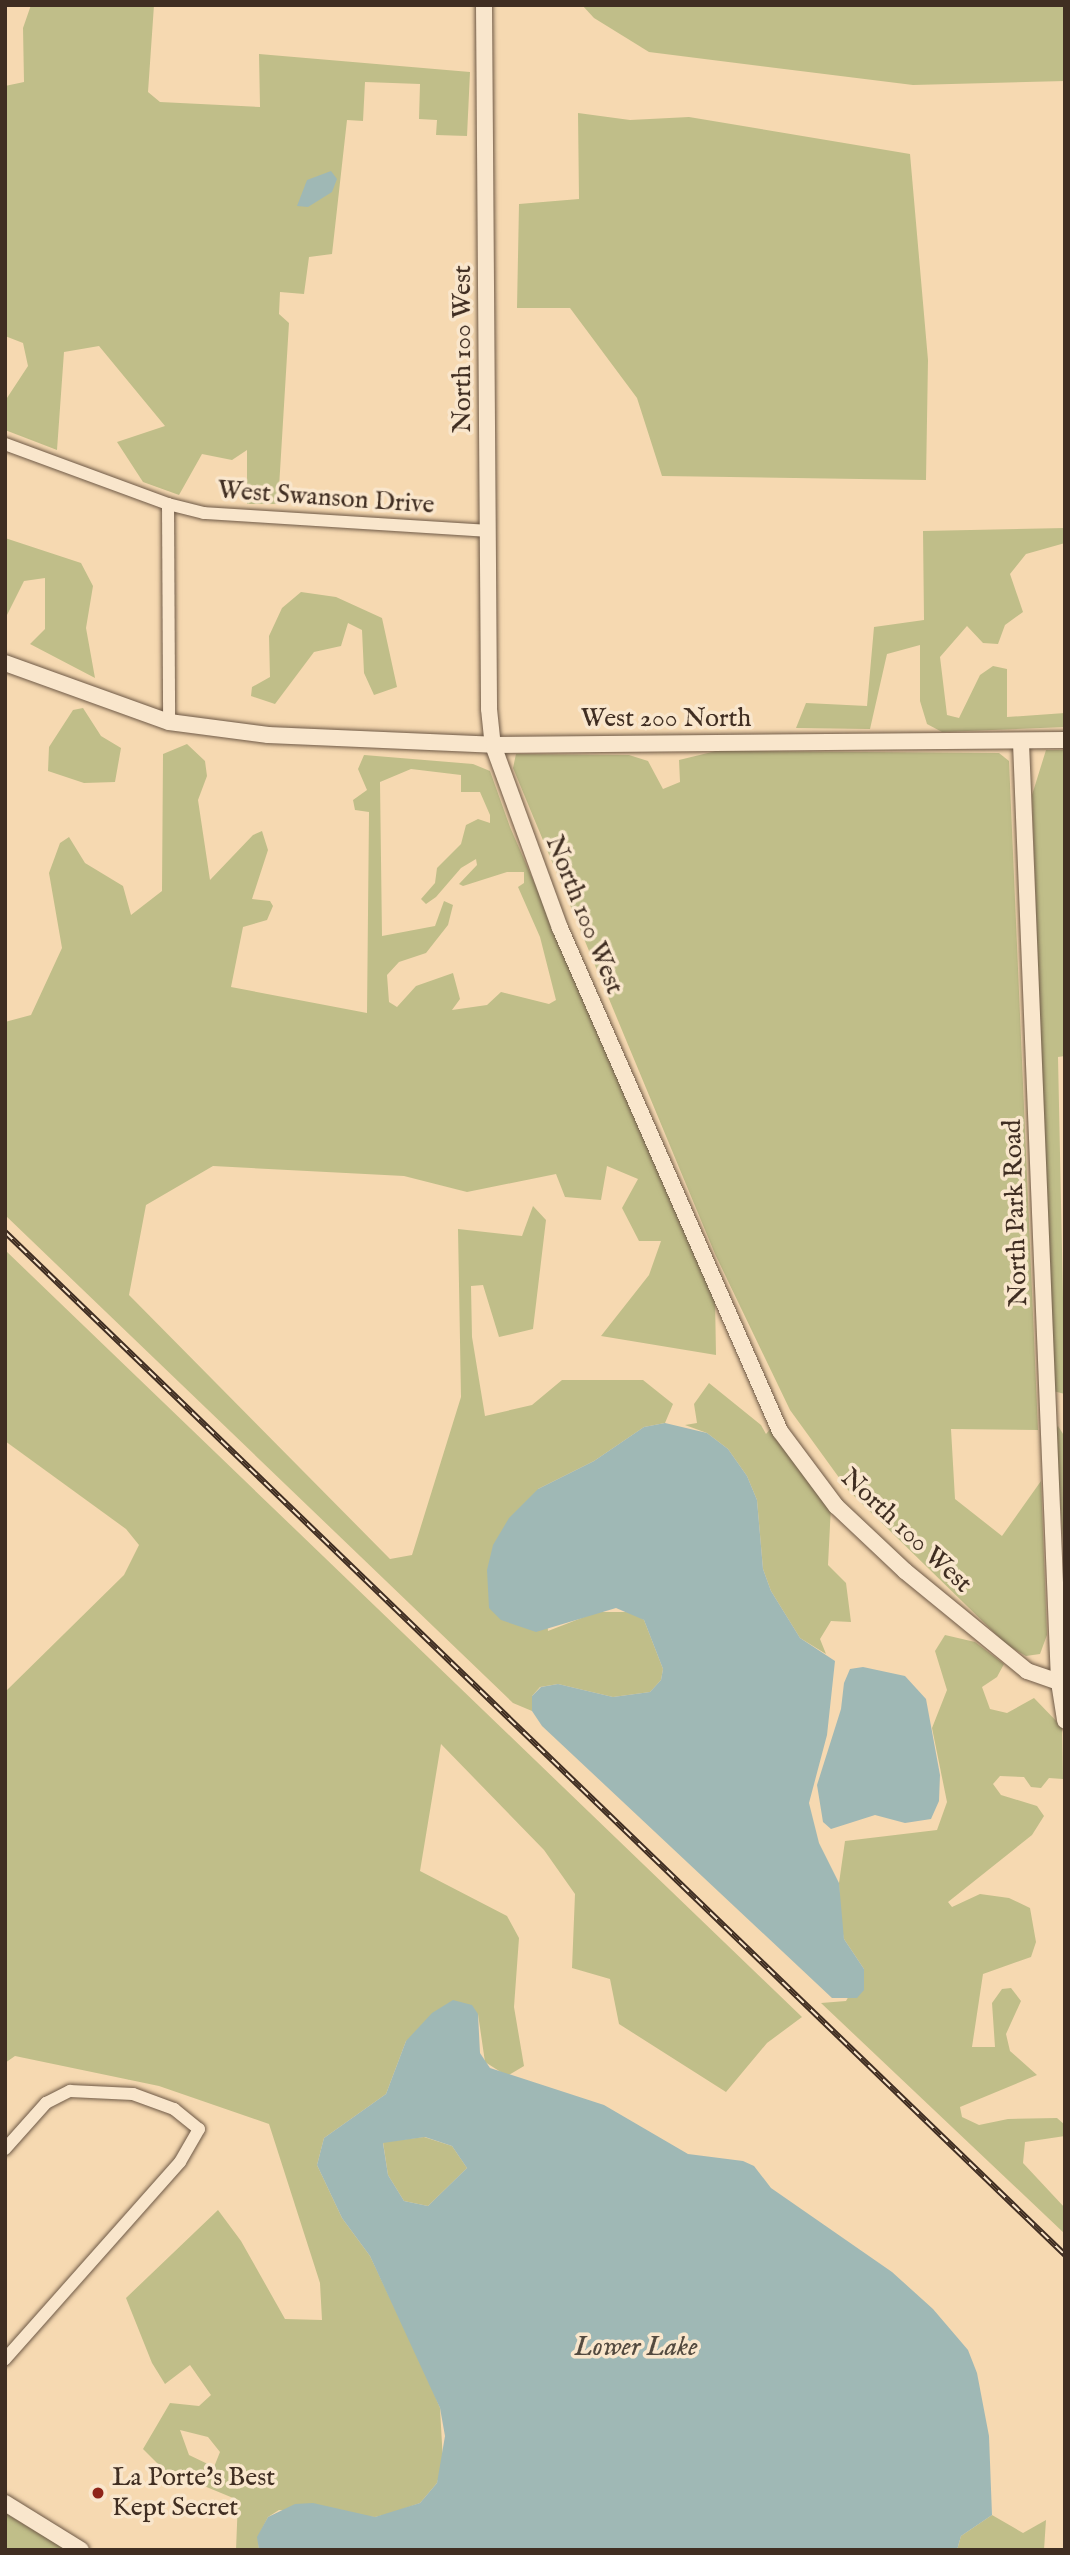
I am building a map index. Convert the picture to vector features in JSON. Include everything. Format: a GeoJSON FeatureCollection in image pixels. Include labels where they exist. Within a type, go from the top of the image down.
{"type":"FeatureCollection","features":[{"type":"Feature","properties":{"kind":"street","name":"North 100 West"},"geometry":{"type":"LineString","coordinates":[[484,5],[489,709],[493,745],[560,928],[780,1431],[836,1506],[905,1571],[1027,1671],[1059,1682]]}},
{"type":"Feature","properties":{"kind":"street","name":"West Swanson Drive"},"geometry":{"type":"LineString","coordinates":[[5,444],[168,504],[237,518],[487,531]]}},
{"type":"Feature","properties":{"kind":"street"},"geometry":{"type":"LineString","coordinates":[[168,504],[169,722]]}},
{"type":"Feature","properties":{"kind":"street","name":"West 200 North"},"geometry":{"type":"LineString","coordinates":[[5,663],[169,722],[268,735],[493,745],[1021,743],[1065,740]]}},
{"type":"Feature","properties":{"kind":"street","name":"North Park Road"},"geometry":{"type":"LineString","coordinates":[[1021,743],[1059,1682],[1065,1721]]}},
{"type":"Feature","properties":{"kind":"street"},"geometry":{"type":"LineString","coordinates":[[5,2149],[46,2103],[69,2091],[96,2089],[167,2105],[196,2122],[198,2137],[180,2162],[5,2359]]}},
{"type":"Feature","properties":{"kind":"street"},"geometry":{"type":"LineString","coordinates":[[5,2504],[82,2550]]}},
{"type":"Feature","properties":{"kind":"shaded area"},"geometry":{"type":"Polygon","coordinates":[[[31,5],[154,5],[148,92],[160,102],[260,107],[259,54],[470,72],[467,136],[436,135],[437,120],[419,119],[420,84],[365,82],[363,121],[347,120],[332,254],[309,257],[304,294],[280,292],[279,314],[289,323],[278,504],[247,504],[247,450],[232,460],[202,454],[179,495],[143,482],[117,442],[165,426],[99,346],[64,352],[57,450],[5,430],[5,401],[28,366],[23,343],[5,336],[5,86],[24,82],[23,28],[31,5]]]}},
{"type":"Feature","properties":{"kind":"shaded area"},"geometry":{"type":"Polygon","coordinates":[[[582,5],[1065,5],[1065,81],[913,85],[649,52],[594,18],[582,5]]]}},
{"type":"Feature","properties":{"kind":"shaded area"},"geometry":{"type":"Polygon","coordinates":[[[578,113],[630,120],[689,117],[910,154],[928,360],[926,480],[662,476],[637,398],[570,308],[517,308],[519,204],[579,199],[578,113]]]}},
{"type":"Feature","properties":{"kind":"shaded area"},"geometry":{"type":"Polygon","coordinates":[[[1065,528],[1065,543],[1026,554],[1010,574],[1023,612],[1005,625],[998,644],[983,643],[967,626],[940,657],[947,715],[959,718],[980,675],[993,666],[1007,669],[1007,717],[1065,713],[1065,727],[942,732],[927,724],[920,701],[920,645],[887,654],[870,729],[796,728],[806,703],[867,706],[874,627],[924,620],[923,531],[1065,528]]]}},
{"type":"Feature","properties":{"kind":"shaded area"},"geometry":{"type":"Polygon","coordinates":[[[5,538],[81,563],[93,586],[86,628],[95,678],[30,644],[45,629],[45,578],[24,581],[5,619],[5,538]]]}},
{"type":"Feature","properties":{"kind":"shaded area"},"geometry":{"type":"Polygon","coordinates":[[[301,592],[336,597],[382,618],[397,687],[374,695],[364,673],[362,630],[348,623],[341,646],[314,652],[275,704],[251,696],[252,687],[270,677],[269,636],[282,608],[301,592]]]}},
{"type":"Feature","properties":{"kind":"shaded area"},"geometry":{"type":"Polygon","coordinates":[[[83,708],[101,736],[121,748],[115,782],[84,783],[48,771],[49,747],[73,710],[83,708]]]}},
{"type":"Feature","properties":{"kind":"shaded area"},"geometry":{"type":"Polygon","coordinates":[[[187,744],[205,761],[207,776],[198,800],[210,880],[253,835],[262,831],[268,850],[252,899],[270,901],[273,906],[267,920],[243,927],[231,987],[367,1013],[369,812],[355,810],[353,800],[367,790],[358,769],[364,755],[473,764],[490,771],[510,827],[715,1298],[716,1355],[601,1336],[649,1275],[661,1241],[639,1241],[622,1208],[638,1179],[607,1166],[601,1200],[565,1197],[556,1174],[467,1192],[404,1176],[213,1166],[146,1205],[129,1295],[390,1559],[412,1555],[461,1397],[458,1229],[522,1236],[533,1206],[546,1220],[533,1329],[499,1337],[483,1285],[471,1286],[472,1337],[485,1416],[532,1405],[562,1380],[643,1380],[673,1404],[665,1423],[644,1427],[594,1461],[538,1489],[548,1631],[597,1612],[632,1612],[644,1620],[663,1669],[661,1680],[650,1692],[613,1697],[558,1684],[540,1687],[532,1696],[532,1711],[513,1703],[5,1215],[5,1022],[31,1015],[62,948],[49,873],[60,843],[69,837],[85,863],[123,886],[131,915],[162,891],[163,754],[187,744]],[[411,769],[380,782],[382,936],[435,926],[444,901],[453,905],[448,925],[426,953],[399,962],[387,975],[389,1002],[397,1007],[416,986],[453,973],[460,999],[452,1010],[487,1005],[501,992],[549,1004],[556,1000],[540,937],[518,887],[524,883],[524,872],[507,872],[463,886],[459,884],[477,865],[476,859],[461,868],[436,897],[426,904],[421,899],[435,883],[437,868],[461,844],[466,825],[478,819],[490,823],[490,815],[480,792],[461,792],[461,775],[411,769]]]}},
{"type":"Feature","properties":{"kind":"shaded area"},"geometry":{"type":"Polygon","coordinates":[[[1046,750],[1065,750],[1065,1056],[1058,1057],[1065,1394],[1053,1391],[1032,795],[1046,750]]]}},
{"type":"Feature","properties":{"kind":"shaded area"},"geometry":{"type":"Polygon","coordinates":[[[716,751],[999,753],[1009,761],[1038,1430],[951,1429],[955,1499],[1002,1536],[1041,1481],[1047,1635],[1040,1654],[1026,1656],[1007,1645],[848,1490],[790,1410],[715,1254],[513,768],[516,754],[629,755],[648,761],[663,789],[680,782],[679,760],[716,751]]]}},
{"type":"Feature","properties":{"kind":"shaded area"},"geometry":{"type":"Polygon","coordinates":[[[5,1250],[802,2017],[767,2043],[726,2092],[619,2024],[610,1979],[572,1968],[575,1894],[544,1850],[441,1744],[420,1871],[507,1916],[519,1938],[514,2007],[524,2066],[507,2076],[485,2062],[478,2014],[406,2041],[386,2094],[324,2138],[317,2165],[342,2218],[370,2256],[440,2408],[443,2462],[437,2483],[420,2503],[375,2517],[279,2510],[268,2517],[258,2537],[259,2550],[236,2550],[238,2500],[163,2469],[143,2449],[170,2403],[199,2406],[211,2395],[190,2365],[165,2384],[152,2363],[126,2298],[218,2210],[241,2241],[285,2319],[322,2320],[320,2283],[269,2124],[159,2086],[15,2056],[5,2063],[5,1692],[124,1575],[139,1545],[126,1529],[5,1441],[5,1250]],[[180,2430],[189,2455],[214,2467],[220,2452],[208,2437],[180,2430]]]}},
{"type":"Feature","properties":{"kind":"shaded area"},"geometry":{"type":"Polygon","coordinates":[[[709,1383],[761,1425],[766,1434],[772,1427],[831,1506],[828,1565],[846,1583],[851,1622],[831,1621],[820,1639],[826,1654],[800,1638],[771,1591],[763,1569],[757,1500],[747,1476],[728,1449],[707,1433],[685,1425],[697,1423],[694,1404],[709,1383]]]}},
{"type":"Feature","properties":{"kind":"shaded area"},"geometry":{"type":"Polygon","coordinates":[[[1058,1426],[1065,1437],[1065,1569],[1055,1431],[1058,1426]]]}},
{"type":"Feature","properties":{"kind":"shaded area"},"geometry":{"type":"Polygon","coordinates":[[[945,1635],[975,1642],[1004,1664],[997,1677],[982,1687],[990,1709],[1007,1713],[1034,1698],[1062,1727],[1063,1779],[1049,1778],[1041,1788],[1031,1787],[1024,1777],[1000,1776],[993,1784],[1001,1795],[1037,1806],[1044,1816],[1032,1835],[948,1902],[952,1907],[980,1894],[1009,1898],[1030,1908],[1036,1942],[1031,1957],[983,1974],[972,2047],[995,2047],[992,2003],[1002,1989],[1011,1988],[1021,2001],[1006,2034],[1010,2051],[1037,2075],[960,2107],[962,2117],[979,2125],[1008,2119],[1057,2118],[1065,2125],[1065,2136],[1025,2142],[1023,2163],[1065,2208],[1065,2234],[821,2003],[846,2001],[864,1969],[844,1939],[840,1920],[839,1883],[845,1841],[937,1830],[947,1802],[932,1728],[947,1690],[935,1651],[945,1635]]]}},
{"type":"Feature","properties":{"kind":"shaded area"},"geometry":{"type":"Polygon","coordinates":[[[424,2137],[452,2146],[467,2168],[428,2206],[404,2201],[388,2175],[383,2142],[424,2137]]]}},
{"type":"Feature","properties":{"kind":"shaded area"},"geometry":{"type":"Polygon","coordinates":[[[5,2513],[33,2530],[68,2550],[5,2550],[5,2513]]]}},
{"type":"Feature","properties":{"kind":"shaded area"},"geometry":{"type":"Polygon","coordinates":[[[992,2515],[1023,2533],[1046,2520],[1044,2550],[957,2550],[961,2536],[992,2515]]]}},
{"type":"Feature","properties":{"kind":"water"},"geometry":{"type":"Polygon","coordinates":[[[331,171],[337,179],[332,192],[308,207],[297,206],[307,180],[331,171]]]}},
{"type":"Feature","properties":{"kind":"water"},"geometry":{"type":"Polygon","coordinates":[[[665,1423],[707,1433],[728,1449],[747,1476],[757,1500],[763,1569],[771,1591],[800,1638],[835,1661],[827,1735],[809,1803],[819,1843],[839,1883],[844,1939],[864,1969],[864,1990],[857,1998],[832,1998],[542,1726],[532,1711],[532,1696],[541,1687],[558,1684],[613,1697],[650,1692],[661,1680],[663,1669],[644,1620],[616,1608],[536,1632],[501,1620],[489,1608],[487,1570],[493,1545],[509,1518],[538,1489],[594,1461],[644,1427],[665,1423]]]}},
{"type":"Feature","properties":{"kind":"water"},"geometry":{"type":"Polygon","coordinates":[[[863,1667],[905,1676],[926,1699],[940,1775],[939,1801],[931,1819],[905,1823],[875,1815],[831,1829],[823,1822],[817,1785],[841,1709],[844,1683],[850,1669],[863,1667]]]}},
{"type":"Feature","properties":{"kind":"water","name":"Lower Lake"},"geometry":{"type":"Polygon","coordinates":[[[453,2000],[472,2005],[478,2014],[480,2053],[490,2068],[604,2105],[688,2154],[743,2161],[754,2166],[771,2188],[892,2272],[933,2309],[968,2350],[977,2373],[989,2436],[992,2515],[961,2536],[957,2550],[259,2550],[257,2537],[268,2517],[295,2504],[313,2503],[375,2517],[420,2503],[437,2483],[445,2436],[440,2408],[370,2256],[342,2218],[317,2165],[324,2138],[386,2094],[406,2041],[432,2013],[453,2000]],[[425,2137],[383,2143],[388,2175],[404,2201],[428,2206],[467,2168],[452,2146],[425,2137]]]}},
{"type":"Feature","properties":{"kind":"railway"},"geometry":{"type":"LineString","coordinates":[[5,1232],[1065,2255]]}},
{"type":"Feature","properties":{"kind":"place","name":"La Porte's Best Kept Secret"},"geometry":{"type":"Point","coordinates":[98,2493]}}]}
